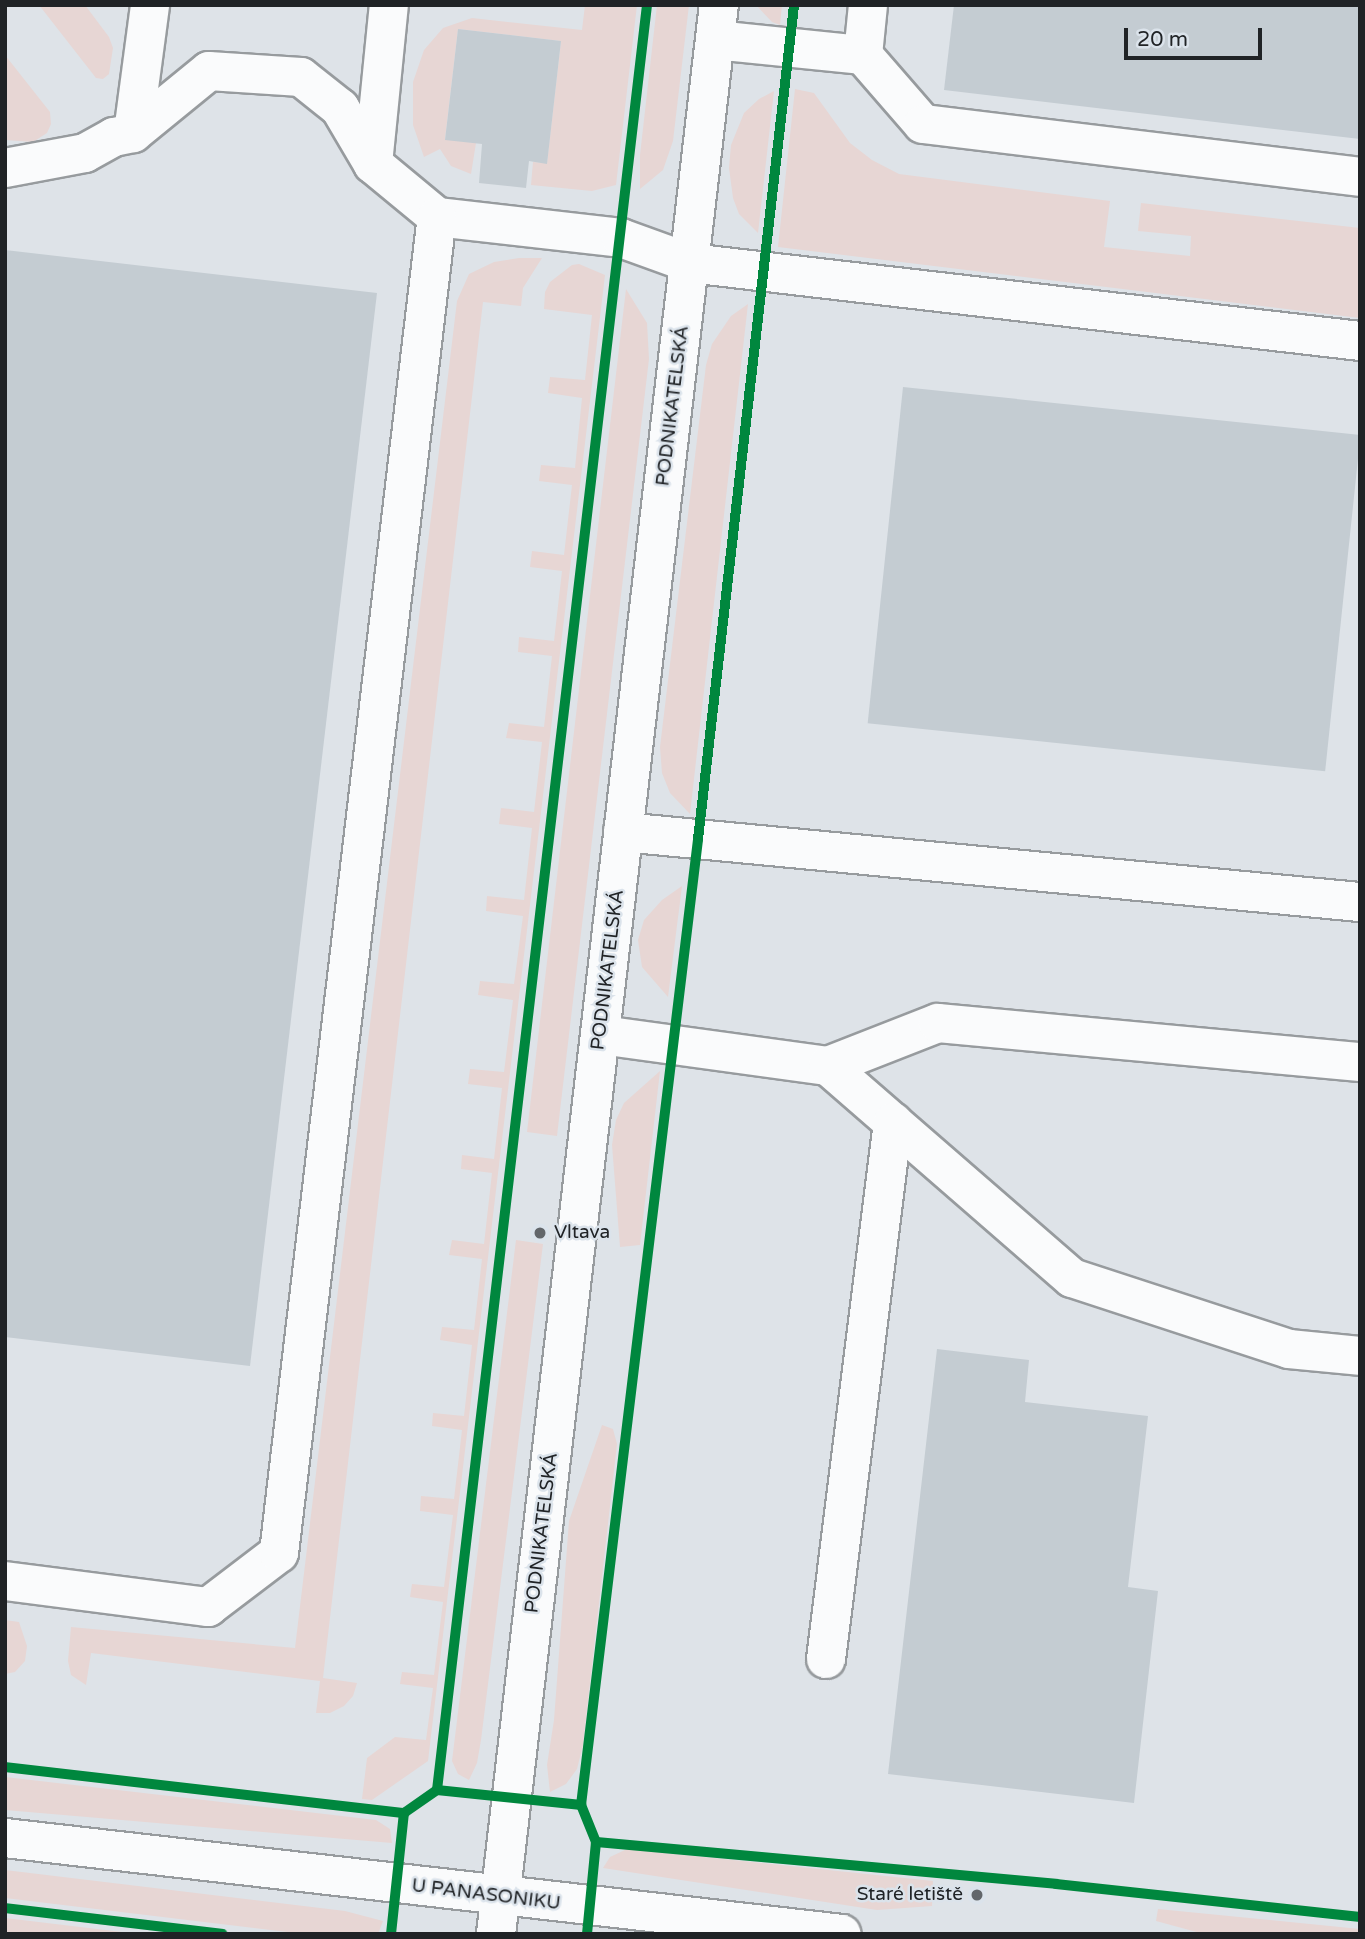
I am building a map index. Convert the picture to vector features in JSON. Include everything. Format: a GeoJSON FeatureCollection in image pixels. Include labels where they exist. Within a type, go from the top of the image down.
{"type":"FeatureCollection","features":[{"type":"Feature","properties":{"kind":"street"},"geometry":{"type":"LineString","coordinates":[[134,133],[150,5]]}},
{"type":"Feature","properties":{"kind":"street"},"geometry":{"type":"LineString","coordinates":[[373,164],[389,5]]}},
{"type":"Feature","properties":{"kind":"street"},"geometry":{"type":"LineString","coordinates":[[863,55],[868,5]]}},
{"type":"Feature","properties":{"kind":"street"},"geometry":{"type":"LineString","coordinates":[[717,22],[863,55],[923,124],[1360,177]]}},
{"type":"Feature","properties":{"kind":"street","name":"PODNIKATELSKÁ"},"geometry":{"type":"LineString","coordinates":[[496,1934],[717,22]]}},
{"type":"Feature","properties":{"kind":"street"},"geometry":{"type":"LineString","coordinates":[[5,168],[85,153],[114,137],[134,133],[209,71],[301,76],[340,108],[373,164],[437,217],[621,238],[690,263],[1360,341]]}},
{"type":"Feature","properties":{"kind":"street"},"geometry":{"type":"LineString","coordinates":[[5,1581],[208,1606],[279,1553],[437,217]]}},
{"type":"Feature","properties":{"kind":"street"},"geometry":{"type":"LineString","coordinates":[[624,832],[1360,902]]}},
{"type":"Feature","properties":{"kind":"street"},"geometry":{"type":"LineString","coordinates":[[600,1035],[828,1066],[938,1023],[1360,1062]]}},
{"type":"Feature","properties":{"kind":"street"},"geometry":{"type":"LineString","coordinates":[[828,1066],[1072,1278],[1289,1349],[1360,1356]]}},
{"type":"Feature","properties":{"kind":"street"},"geometry":{"type":"LineString","coordinates":[[826,1660],[893,1122]]}},
{"type":"Feature","properties":{"kind":"street","name":"U PANASONIKU"},"geometry":{"type":"LineString","coordinates":[[5,1838],[842,1934]]}},
{"type":"Feature","properties":{"kind":"shaded area"},"geometry":{"type":"Polygon","coordinates":[[[39,5],[85,5],[109,37],[113,48],[109,74],[103,79],[96,78],[39,5]]]}},
{"type":"Feature","properties":{"kind":"shaded area"},"geometry":{"type":"Polygon","coordinates":[[[585,5],[637,5],[616,185],[592,191],[531,185],[533,162],[547,163],[561,41],[458,29],[445,139],[476,143],[471,174],[451,166],[440,149],[424,157],[413,125],[413,82],[424,50],[443,28],[472,18],[582,30],[585,5]]]}},
{"type":"Feature","properties":{"kind":"shaded area"},"geometry":{"type":"Polygon","coordinates":[[[657,5],[689,5],[673,141],[663,170],[640,189],[640,155],[657,5]]]}},
{"type":"Feature","properties":{"kind":"shaded area"},"geometry":{"type":"Polygon","coordinates":[[[756,5],[782,5],[780,25],[772,22],[756,5]]]}},
{"type":"Feature","properties":{"kind":"shaded area"},"geometry":{"type":"Polygon","coordinates":[[[5,55],[50,112],[51,124],[47,133],[33,142],[5,140],[5,55]]]}},
{"type":"Feature","properties":{"kind":"shaded area"},"geometry":{"type":"Polygon","coordinates":[[[795,89],[814,93],[850,143],[872,160],[899,174],[1110,201],[1104,247],[1190,256],[1191,236],[1138,231],[1141,203],[1360,228],[1360,318],[778,247],[795,89]]]}},
{"type":"Feature","properties":{"kind":"shaded area"},"geometry":{"type":"Polygon","coordinates":[[[774,91],[758,233],[739,214],[733,198],[729,168],[731,145],[744,113],[759,99],[774,91]]]}},
{"type":"Feature","properties":{"kind":"shaded area"},"geometry":{"type":"Polygon","coordinates":[[[542,258],[523,288],[521,306],[483,302],[323,1678],[357,1683],[353,1696],[344,1706],[330,1713],[316,1713],[320,1681],[91,1653],[86,1685],[71,1675],[68,1661],[71,1627],[295,1648],[457,301],[469,274],[494,262],[542,258]]]}},
{"type":"Feature","properties":{"kind":"shaded area"},"geometry":{"type":"Polygon","coordinates":[[[579,264],[605,275],[428,1761],[372,1800],[362,1799],[367,1758],[395,1737],[426,1740],[433,1688],[400,1684],[402,1672],[434,1675],[443,1602],[410,1597],[412,1584],[444,1587],[453,1515],[420,1511],[421,1496],[454,1499],[462,1430],[432,1426],[433,1413],[464,1416],[472,1345],[440,1340],[442,1327],[474,1330],[482,1259],[449,1255],[452,1240],[484,1244],[492,1173],[461,1169],[462,1155],[494,1159],[502,1088],[468,1084],[470,1069],[504,1072],[513,1000],[478,995],[480,981],[514,984],[523,916],[486,911],[487,896],[524,900],[532,828],[499,824],[501,808],[534,812],[542,742],[506,738],[509,723],[544,727],[552,656],[518,652],[519,637],[554,641],[562,571],[530,567],[532,551],[564,555],[572,485],[539,481],[541,465],[575,468],[582,398],[548,393],[550,377],[585,380],[592,315],[544,309],[545,292],[550,282],[572,265],[579,264]]]}},
{"type":"Feature","properties":{"kind":"shaded area"},"geometry":{"type":"Polygon","coordinates":[[[626,289],[647,323],[649,359],[557,1136],[527,1132],[626,289]]]}},
{"type":"Feature","properties":{"kind":"shaded area"},"geometry":{"type":"Polygon","coordinates":[[[748,304],[690,814],[670,793],[662,773],[660,747],[706,365],[712,344],[731,316],[748,304]]]}},
{"type":"Feature","properties":{"kind":"shaded area"},"geometry":{"type":"Polygon","coordinates":[[[682,886],[668,997],[642,967],[638,940],[644,920],[662,900],[682,886]]]}},
{"type":"Feature","properties":{"kind":"shaded area"},"geometry":{"type":"Polygon","coordinates":[[[660,1071],[640,1245],[620,1247],[612,1145],[616,1120],[624,1103],[660,1071]]]}},
{"type":"Feature","properties":{"kind":"shaded area"},"geometry":{"type":"Polygon","coordinates":[[[516,1240],[543,1244],[481,1740],[477,1763],[469,1780],[458,1774],[452,1761],[516,1240]]]}},
{"type":"Feature","properties":{"kind":"shaded area"},"geometry":{"type":"Polygon","coordinates":[[[602,1425],[613,1429],[617,1444],[583,1745],[577,1769],[566,1784],[550,1792],[547,1765],[554,1720],[569,1521],[602,1425]]]}},
{"type":"Feature","properties":{"kind":"shaded area"},"geometry":{"type":"Polygon","coordinates":[[[5,1620],[19,1622],[27,1646],[25,1661],[15,1672],[5,1674],[5,1620]]]}},
{"type":"Feature","properties":{"kind":"shaded area"},"geometry":{"type":"Polygon","coordinates":[[[5,1777],[376,1820],[390,1829],[392,1843],[5,1810],[5,1777]]]}},
{"type":"Feature","properties":{"kind":"shaded area"},"geometry":{"type":"Polygon","coordinates":[[[627,1849],[933,1881],[932,1906],[877,1910],[603,1868],[610,1857],[627,1849]]]}},
{"type":"Feature","properties":{"kind":"shaded area"},"geometry":{"type":"Polygon","coordinates":[[[5,1870],[345,1911],[383,1921],[378,1934],[304,1934],[5,1898],[5,1870]]]}},
{"type":"Feature","properties":{"kind":"shaded area"},"geometry":{"type":"Polygon","coordinates":[[[1158,1909],[1360,1929],[1360,1934],[1204,1934],[1156,1921],[1158,1909]]]}},
{"type":"Feature","properties":{"kind":"shaded area"},"geometry":{"type":"Polygon","coordinates":[[[5,1918],[139,1934],[5,1934],[5,1918]]]}},
{"type":"Feature","properties":{"kind":"building"},"geometry":{"type":"Polygon","coordinates":[[[954,5],[1360,5],[1360,139],[944,90],[954,5]]]}},
{"type":"Feature","properties":{"kind":"building"},"geometry":{"type":"Polygon","coordinates":[[[458,29],[561,41],[547,164],[529,161],[526,188],[479,183],[482,144],[445,140],[458,29]]]}},
{"type":"Feature","properties":{"kind":"building"},"geometry":{"type":"Polygon","coordinates":[[[5,250],[377,293],[250,1366],[5,1337],[5,250]]]}},
{"type":"Feature","properties":{"kind":"building"},"geometry":{"type":"Polygon","coordinates":[[[903,387],[1360,435],[1325,771],[868,723],[903,387]]]}},
{"type":"Feature","properties":{"kind":"building"},"geometry":{"type":"Polygon","coordinates":[[[937,1349],[1029,1360],[1025,1402],[1148,1416],[1128,1587],[1158,1591],[1134,1803],[888,1774],[937,1349]]]}},
{"type":"Feature","properties":{"kind":"cycle path"},"geometry":{"type":"LineString","coordinates":[[437,1790],[647,5]]}},
{"type":"Feature","properties":{"kind":"cycle path"},"geometry":{"type":"LineString","coordinates":[[587,1934],[596,1842],[581,1805],[698,839],[794,5]]}},
{"type":"Feature","properties":{"kind":"cycle path"},"geometry":{"type":"LineString","coordinates":[[5,1767],[404,1813]]}},
{"type":"Feature","properties":{"kind":"cycle path"},"geometry":{"type":"LineString","coordinates":[[391,1934],[404,1813],[437,1790],[581,1805]]}},
{"type":"Feature","properties":{"kind":"cycle path"},"geometry":{"type":"LineString","coordinates":[[596,1842],[1056,1884],[1360,1917]]}},
{"type":"Feature","properties":{"kind":"cycle path"},"geometry":{"type":"LineString","coordinates":[[5,1908],[222,1934]]}},
{"type":"Feature","properties":{"kind":"place","name":"Vltava"},"geometry":{"type":"Point","coordinates":[540,1233]}},
{"type":"Feature","properties":{"kind":"place","name":"Staré letiště"},"geometry":{"type":"Point","coordinates":[977,1895]}}]}
